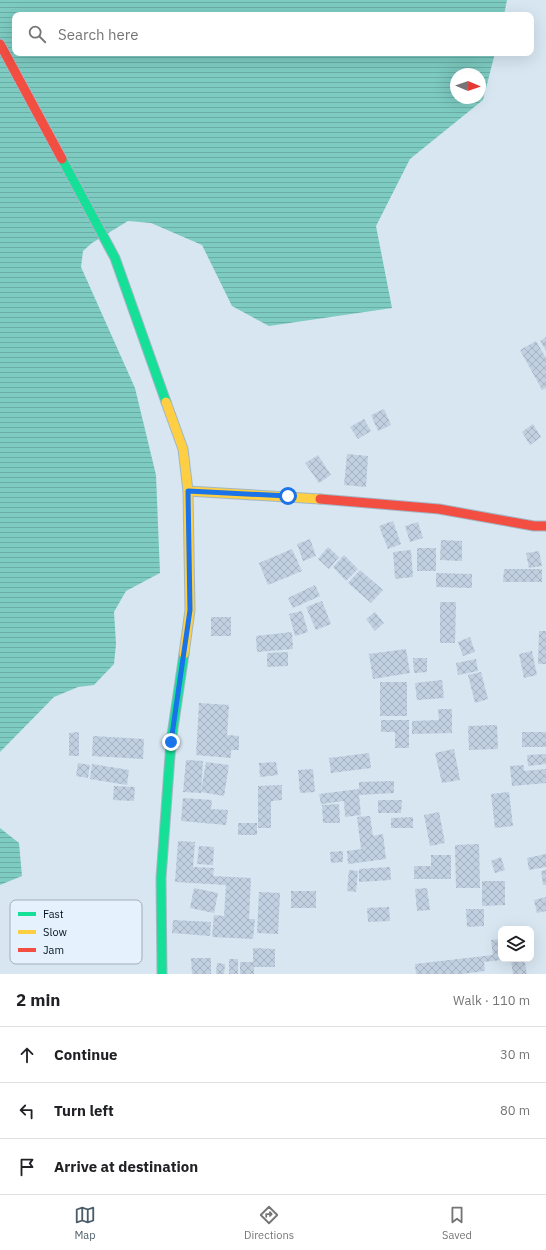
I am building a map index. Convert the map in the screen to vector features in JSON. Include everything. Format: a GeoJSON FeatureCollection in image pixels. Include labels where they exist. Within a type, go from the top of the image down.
{"type":"FeatureCollection","features":[{"type":"Feature","properties":{"kind":"street"},"geometry":{"type":"LineString","coordinates":[[0,44],[115,258],[183,449],[188,491],[190,610],[171,742],[161,878],[162,974]]}},
{"type":"Feature","properties":{"kind":"street"},"geometry":{"type":"LineString","coordinates":[[188,491],[288,496],[439,509],[534,526],[546,526]]}},
{"type":"Feature","properties":{"kind":"shaded area"},"geometry":{"type":"Polygon","coordinates":[[[0,0],[507,0],[505,12],[12,12],[12,56],[494,56],[486,88],[486,68],[450,68],[450,104],[478,104],[410,159],[376,226],[392,308],[269,326],[232,306],[202,245],[151,223],[128,221],[92,243],[83,251],[81,267],[135,388],[156,475],[160,573],[126,591],[114,612],[116,644],[114,664],[94,685],[78,687],[54,697],[0,752],[0,0]]]}},
{"type":"Feature","properties":{"kind":"shaded area"},"geometry":{"type":"Polygon","coordinates":[[[0,828],[19,843],[22,876],[0,885],[0,828]]]}},
{"type":"Feature","properties":{"kind":"building"},"geometry":{"type":"Polygon","coordinates":[[[546,337],[546,351],[540,341],[546,337]]]}},
{"type":"Feature","properties":{"kind":"building"},"geometry":{"type":"Polygon","coordinates":[[[536,341],[546,358],[546,388],[542,390],[520,350],[536,341]]]}},
{"type":"Feature","properties":{"kind":"building"},"geometry":{"type":"Polygon","coordinates":[[[384,409],[391,425],[378,431],[371,415],[384,409]]]}},
{"type":"Feature","properties":{"kind":"building"},"geometry":{"type":"Polygon","coordinates":[[[364,419],[371,431],[358,439],[350,427],[364,419]]]}},
{"type":"Feature","properties":{"kind":"building"},"geometry":{"type":"Polygon","coordinates":[[[533,424],[541,437],[530,445],[522,432],[533,424]]]}},
{"type":"Feature","properties":{"kind":"building"},"geometry":{"type":"Polygon","coordinates":[[[347,454],[368,456],[366,487],[344,485],[347,454]]]}},
{"type":"Feature","properties":{"kind":"building"},"geometry":{"type":"Polygon","coordinates":[[[318,455],[331,475],[319,483],[305,463],[318,455]]]}},
{"type":"Feature","properties":{"kind":"building"},"geometry":{"type":"Polygon","coordinates":[[[393,521],[401,544],[388,549],[379,526],[393,521]]]}},
{"type":"Feature","properties":{"kind":"building"},"geometry":{"type":"Polygon","coordinates":[[[418,522],[423,538],[410,542],[405,526],[418,522]]]}},
{"type":"Feature","properties":{"kind":"building"},"geometry":{"type":"Polygon","coordinates":[[[310,539],[316,556],[303,561],[297,544],[310,539]]]}},
{"type":"Feature","properties":{"kind":"building"},"geometry":{"type":"Polygon","coordinates":[[[441,540],[462,541],[462,561],[440,560],[441,540]]]}},
{"type":"Feature","properties":{"kind":"building"},"geometry":{"type":"Polygon","coordinates":[[[328,547],[339,557],[329,569],[318,559],[328,547]]]}},
{"type":"Feature","properties":{"kind":"building"},"geometry":{"type":"Polygon","coordinates":[[[417,548],[436,548],[436,571],[417,571],[417,548]]]}},
{"type":"Feature","properties":{"kind":"building"},"geometry":{"type":"Polygon","coordinates":[[[292,549],[302,571],[268,585],[259,563],[292,549]]]}},
{"type":"Feature","properties":{"kind":"building"},"geometry":{"type":"Polygon","coordinates":[[[411,550],[413,577],[395,579],[393,552],[411,550]]]}},
{"type":"Feature","properties":{"kind":"building"},"geometry":{"type":"Polygon","coordinates":[[[539,551],[542,566],[529,568],[526,553],[539,551]]]}},
{"type":"Feature","properties":{"kind":"building"},"geometry":{"type":"Polygon","coordinates":[[[344,555],[358,569],[346,581],[333,567],[344,555]]]}},
{"type":"Feature","properties":{"kind":"building"},"geometry":{"type":"Polygon","coordinates":[[[504,569],[542,569],[542,582],[503,582],[504,569]]]}},
{"type":"Feature","properties":{"kind":"building"},"geometry":{"type":"Polygon","coordinates":[[[360,570],[383,590],[371,603],[348,583],[360,570]]]}},
{"type":"Feature","properties":{"kind":"building"},"geometry":{"type":"Polygon","coordinates":[[[436,573],[472,574],[472,588],[436,587],[436,573]]]}},
{"type":"Feature","properties":{"kind":"building"},"geometry":{"type":"Polygon","coordinates":[[[315,585],[320,596],[293,608],[288,598],[315,585]]]}},
{"type":"Feature","properties":{"kind":"building"},"geometry":{"type":"Polygon","coordinates":[[[322,601],[331,624],[316,630],[306,607],[322,601]]]}},
{"type":"Feature","properties":{"kind":"building"},"geometry":{"type":"Polygon","coordinates":[[[440,602],[456,602],[455,643],[440,643],[440,602]]]}},
{"type":"Feature","properties":{"kind":"building"},"geometry":{"type":"Polygon","coordinates":[[[302,611],[308,632],[295,636],[289,614],[302,611]]]}},
{"type":"Feature","properties":{"kind":"building"},"geometry":{"type":"Polygon","coordinates":[[[375,612],[384,623],[375,631],[366,619],[375,612]]]}},
{"type":"Feature","properties":{"kind":"building"},"geometry":{"type":"Polygon","coordinates":[[[211,617],[231,617],[231,636],[211,636],[211,617]]]}},
{"type":"Feature","properties":{"kind":"building"},"geometry":{"type":"Polygon","coordinates":[[[539,631],[546,631],[546,664],[538,664],[539,631]]]}},
{"type":"Feature","properties":{"kind":"building"},"geometry":{"type":"Polygon","coordinates":[[[292,632],[293,649],[257,652],[256,636],[292,632]]]}},
{"type":"Feature","properties":{"kind":"building"},"geometry":{"type":"Polygon","coordinates":[[[470,637],[475,652],[463,656],[458,642],[470,637]]]}},
{"type":"Feature","properties":{"kind":"building"},"geometry":{"type":"Polygon","coordinates":[[[406,649],[410,673],[373,679],[369,654],[406,649]]]}},
{"type":"Feature","properties":{"kind":"building"},"geometry":{"type":"Polygon","coordinates":[[[532,651],[537,675],[524,678],[519,654],[532,651]]]}},
{"type":"Feature","properties":{"kind":"building"},"geometry":{"type":"Polygon","coordinates":[[[288,652],[288,666],[267,667],[267,653],[288,652]]]}},
{"type":"Feature","properties":{"kind":"building"},"geometry":{"type":"Polygon","coordinates":[[[413,658],[427,658],[427,672],[414,673],[413,658]]]}},
{"type":"Feature","properties":{"kind":"building"},"geometry":{"type":"Polygon","coordinates":[[[476,659],[478,671],[458,675],[456,663],[476,659]]]}},
{"type":"Feature","properties":{"kind":"building"},"geometry":{"type":"Polygon","coordinates":[[[481,672],[488,699],[475,703],[468,675],[481,672]]]}},
{"type":"Feature","properties":{"kind":"building"},"geometry":{"type":"Polygon","coordinates":[[[442,680],[444,698],[417,700],[415,683],[442,680]]]}},
{"type":"Feature","properties":{"kind":"building"},"geometry":{"type":"Polygon","coordinates":[[[380,682],[407,682],[407,716],[380,716],[380,682]]]}},
{"type":"Feature","properties":{"kind":"building"},"geometry":{"type":"Polygon","coordinates":[[[199,703],[229,705],[227,735],[239,736],[239,750],[231,750],[231,758],[196,755],[199,703]]]}},
{"type":"Feature","properties":{"kind":"building"},"geometry":{"type":"Polygon","coordinates":[[[438,709],[452,709],[452,733],[412,734],[412,721],[439,720],[438,709]]]}},
{"type":"Feature","properties":{"kind":"building"},"geometry":{"type":"Polygon","coordinates":[[[381,720],[409,720],[409,748],[395,748],[395,732],[381,732],[381,720]]]}},
{"type":"Feature","properties":{"kind":"building"},"geometry":{"type":"Polygon","coordinates":[[[497,725],[498,749],[469,750],[468,726],[497,725]]]}},
{"type":"Feature","properties":{"kind":"building"},"geometry":{"type":"Polygon","coordinates":[[[79,732],[79,756],[69,756],[69,733],[79,732]]]}},
{"type":"Feature","properties":{"kind":"building"},"geometry":{"type":"Polygon","coordinates":[[[522,732],[546,732],[546,747],[522,747],[522,732]]]}},
{"type":"Feature","properties":{"kind":"building"},"geometry":{"type":"Polygon","coordinates":[[[93,736],[144,739],[143,759],[92,756],[93,736]]]}},
{"type":"Feature","properties":{"kind":"building"},"geometry":{"type":"Polygon","coordinates":[[[454,749],[460,780],[442,783],[435,753],[454,749]]]}},
{"type":"Feature","properties":{"kind":"building"},"geometry":{"type":"Polygon","coordinates":[[[369,753],[371,768],[331,773],[329,758],[369,753]]]}},
{"type":"Feature","properties":{"kind":"building"},"geometry":{"type":"Polygon","coordinates":[[[546,754],[546,764],[528,766],[527,755],[546,754]]]}},
{"type":"Feature","properties":{"kind":"building"},"geometry":{"type":"Polygon","coordinates":[[[186,760],[203,761],[201,793],[183,792],[186,760]]]}},
{"type":"Feature","properties":{"kind":"building"},"geometry":{"type":"Polygon","coordinates":[[[206,762],[229,765],[224,796],[201,792],[206,762]]]}},
{"type":"Feature","properties":{"kind":"building"},"geometry":{"type":"Polygon","coordinates":[[[276,762],[278,775],[260,777],[259,763],[276,762]]]}},
{"type":"Feature","properties":{"kind":"building"},"geometry":{"type":"Polygon","coordinates":[[[78,763],[90,765],[88,778],[76,776],[78,763]]]}},
{"type":"Feature","properties":{"kind":"building"},"geometry":{"type":"Polygon","coordinates":[[[92,764],[129,770],[127,785],[90,779],[92,764]]]}},
{"type":"Feature","properties":{"kind":"building"},"geometry":{"type":"Polygon","coordinates":[[[524,765],[524,771],[546,769],[546,783],[512,786],[510,766],[524,765]]]}},
{"type":"Feature","properties":{"kind":"building"},"geometry":{"type":"Polygon","coordinates":[[[313,769],[315,792],[300,793],[298,770],[313,769]]]}},
{"type":"Feature","properties":{"kind":"building"},"geometry":{"type":"Polygon","coordinates":[[[394,781],[394,793],[359,795],[361,815],[345,817],[344,801],[321,804],[319,794],[359,789],[359,782],[394,781]]]}},
{"type":"Feature","properties":{"kind":"building"},"geometry":{"type":"Polygon","coordinates":[[[282,785],[282,800],[271,801],[271,828],[258,828],[258,786],[282,785]]]}},
{"type":"Feature","properties":{"kind":"building"},"geometry":{"type":"Polygon","coordinates":[[[114,786],[135,787],[134,801],[113,800],[114,786]]]}},
{"type":"Feature","properties":{"kind":"building"},"geometry":{"type":"Polygon","coordinates":[[[509,792],[513,826],[495,828],[491,794],[509,792]]]}},
{"type":"Feature","properties":{"kind":"building"},"geometry":{"type":"Polygon","coordinates":[[[183,798],[212,800],[211,809],[228,810],[226,825],[181,821],[183,798]]]}},
{"type":"Feature","properties":{"kind":"building"},"geometry":{"type":"Polygon","coordinates":[[[378,800],[402,800],[401,813],[378,813],[378,800]]]}},
{"type":"Feature","properties":{"kind":"building"},"geometry":{"type":"Polygon","coordinates":[[[339,804],[340,823],[323,823],[322,805],[339,804]]]}},
{"type":"Feature","properties":{"kind":"building"},"geometry":{"type":"Polygon","coordinates":[[[439,812],[445,843],[430,846],[424,815],[439,812]]]}},
{"type":"Feature","properties":{"kind":"building"},"geometry":{"type":"Polygon","coordinates":[[[370,816],[373,836],[383,834],[386,859],[348,864],[347,851],[361,849],[357,817],[370,816]]]}},
{"type":"Feature","properties":{"kind":"building"},"geometry":{"type":"Polygon","coordinates":[[[413,817],[413,828],[391,828],[391,818],[413,817]]]}},
{"type":"Feature","properties":{"kind":"building"},"geometry":{"type":"Polygon","coordinates":[[[238,823],[257,823],[257,835],[238,835],[238,823]]]}},
{"type":"Feature","properties":{"kind":"building"},"geometry":{"type":"Polygon","coordinates":[[[178,841],[195,842],[193,867],[214,868],[213,876],[251,878],[249,919],[255,919],[253,939],[212,937],[214,915],[224,916],[226,885],[175,882],[178,841]]]}},
{"type":"Feature","properties":{"kind":"building"},"geometry":{"type":"Polygon","coordinates":[[[479,844],[480,888],[456,888],[455,845],[479,844]]]}},
{"type":"Feature","properties":{"kind":"building"},"geometry":{"type":"Polygon","coordinates":[[[199,846],[214,847],[213,865],[197,864],[199,846]]]}},
{"type":"Feature","properties":{"kind":"building"},"geometry":{"type":"Polygon","coordinates":[[[343,851],[343,862],[331,863],[330,852],[343,851]]]}},
{"type":"Feature","properties":{"kind":"building"},"geometry":{"type":"Polygon","coordinates":[[[546,854],[546,867],[529,870],[527,858],[546,854]]]}},
{"type":"Feature","properties":{"kind":"building"},"geometry":{"type":"Polygon","coordinates":[[[431,855],[451,855],[451,879],[414,879],[414,866],[431,866],[431,855]]]}},
{"type":"Feature","properties":{"kind":"building"},"geometry":{"type":"Polygon","coordinates":[[[501,857],[505,870],[495,873],[491,861],[501,857]]]}},
{"type":"Feature","properties":{"kind":"building"},"geometry":{"type":"Polygon","coordinates":[[[390,867],[391,880],[359,882],[359,869],[390,867]]]}},
{"type":"Feature","properties":{"kind":"building"},"geometry":{"type":"Polygon","coordinates":[[[349,870],[358,871],[356,892],[347,891],[349,870]]]}},
{"type":"Feature","properties":{"kind":"building"},"geometry":{"type":"Polygon","coordinates":[[[546,870],[546,885],[543,885],[541,871],[546,870]]]}},
{"type":"Feature","properties":{"kind":"building"},"geometry":{"type":"Polygon","coordinates":[[[482,881],[505,881],[505,905],[482,906],[482,881]]]}},
{"type":"Feature","properties":{"kind":"building"},"geometry":{"type":"Polygon","coordinates":[[[194,888],[218,893],[214,913],[190,908],[194,888]]]}},
{"type":"Feature","properties":{"kind":"building"},"geometry":{"type":"Polygon","coordinates":[[[427,888],[430,910],[417,911],[415,889],[427,888]]]}},
{"type":"Feature","properties":{"kind":"building"},"geometry":{"type":"Polygon","coordinates":[[[291,891],[316,891],[316,908],[291,908],[291,891]]]}},
{"type":"Feature","properties":{"kind":"building"},"geometry":{"type":"Polygon","coordinates":[[[259,892],[280,893],[278,934],[257,933],[259,892]]]}},
{"type":"Feature","properties":{"kind":"building"},"geometry":{"type":"Polygon","coordinates":[[[546,897],[546,911],[537,913],[534,900],[546,897]]]}},
{"type":"Feature","properties":{"kind":"building"},"geometry":{"type":"Polygon","coordinates":[[[389,907],[390,921],[368,922],[367,908],[389,907]]]}},
{"type":"Feature","properties":{"kind":"building"},"geometry":{"type":"Polygon","coordinates":[[[466,909],[484,909],[484,926],[467,927],[466,909]]]}},
{"type":"Feature","properties":{"kind":"building"},"geometry":{"type":"Polygon","coordinates":[[[173,920],[211,922],[210,936],[172,933],[173,920]]]}},
{"type":"Feature","properties":{"kind":"building"},"geometry":{"type":"Polygon","coordinates":[[[498,939],[498,960],[484,962],[485,971],[462,974],[416,974],[415,964],[493,955],[491,940],[498,939]]]}},
{"type":"Feature","properties":{"kind":"building"},"geometry":{"type":"Polygon","coordinates":[[[253,948],[275,949],[275,967],[254,967],[254,974],[240,974],[240,962],[253,962],[253,948]]]}},
{"type":"Feature","properties":{"kind":"building"},"geometry":{"type":"Polygon","coordinates":[[[191,958],[211,958],[211,974],[192,974],[191,958]]]}},
{"type":"Feature","properties":{"kind":"building"},"geometry":{"type":"Polygon","coordinates":[[[229,959],[238,959],[238,974],[229,974],[229,959]]]}},
{"type":"Feature","properties":{"kind":"building"},"geometry":{"type":"Polygon","coordinates":[[[511,962],[525,962],[527,974],[513,974],[511,962]]]}},
{"type":"Feature","properties":{"kind":"building"},"geometry":{"type":"Polygon","coordinates":[[[217,963],[225,964],[224,974],[216,974],[217,963]]]}},
{"type":"Feature","properties":{"kind":"traffic: fast"},"geometry":{"type":"LineString","coordinates":[[62,159],[115,258],[166,402]]}},
{"type":"Feature","properties":{"kind":"traffic: fast"},"geometry":{"type":"LineString","coordinates":[[162,974],[161,878],[171,742],[184,654]]}},
{"type":"Feature","properties":{"kind":"traffic: slow"},"geometry":{"type":"LineString","coordinates":[[166,402],[183,449],[188,491],[190,610],[184,654]]}},
{"type":"Feature","properties":{"kind":"traffic: slow"},"geometry":{"type":"LineString","coordinates":[[188,491],[320,499]]}},
{"type":"Feature","properties":{"kind":"traffic: jam"},"geometry":{"type":"LineString","coordinates":[[0,44],[62,159]]}},
{"type":"Feature","properties":{"kind":"traffic: jam"},"geometry":{"type":"LineString","coordinates":[[320,499],[439,509],[534,526],[546,526]]}},
{"type":"Feature","properties":{"kind":"route"},"geometry":{"type":"LineString","coordinates":[[171,742],[190,610],[188,491],[288,496]]}}]}
